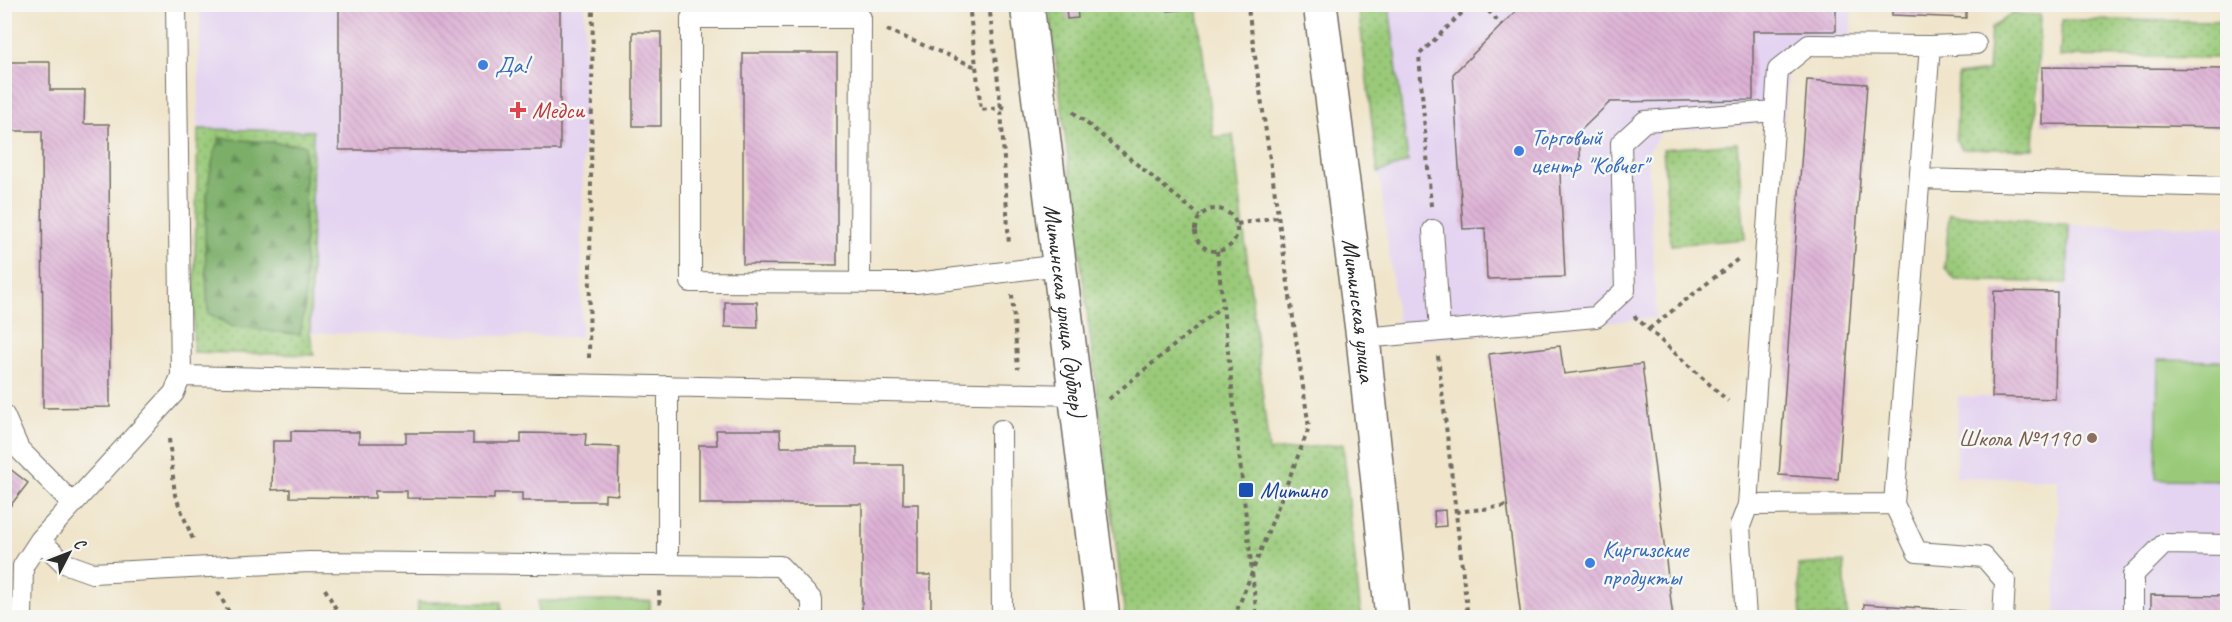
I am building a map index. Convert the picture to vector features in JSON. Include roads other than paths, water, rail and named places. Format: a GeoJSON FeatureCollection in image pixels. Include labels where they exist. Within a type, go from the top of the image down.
{"type":"FeatureCollection","features":[{"type":"Feature","properties":{"kind":"street","name":"Митинская улица (дублер)"},"geometry":{"type":"LineString","coordinates":[[1027,4],[1060,265],[1088,400],[1104,618]]}},
{"type":"Feature","properties":{"kind":"street","name":"Митинская улица"},"geometry":{"type":"LineString","coordinates":[[1320,4],[1363,338],[1392,618]]}},
{"type":"Feature","properties":{"kind":"lane"},"geometry":{"type":"LineString","coordinates":[[22,618],[14,567],[174,393],[181,376],[176,4]]}},
{"type":"Feature","properties":{"kind":"lane"},"geometry":{"type":"LineString","coordinates":[[860,282],[861,18],[691,18],[691,282],[916,283],[1060,265]]}},
{"type":"Feature","properties":{"kind":"lane"},"geometry":{"type":"LineString","coordinates":[[1746,618],[1740,526],[1748,505],[1778,70],[1809,45],[1976,44]]}},
{"type":"Feature","properties":{"kind":"lane"},"geometry":{"type":"LineString","coordinates":[[1930,46],[1894,504],[1917,552],[1984,557],[2005,581],[2003,618]]}},
{"type":"Feature","properties":{"kind":"lane"},"geometry":{"type":"LineString","coordinates":[[1363,338],[1596,317],[1625,290],[1621,143],[1645,121],[1774,111]]}},
{"type":"Feature","properties":{"kind":"lane"},"geometry":{"type":"LineString","coordinates":[[1920,179],[2228,187]]}},
{"type":"Feature","properties":{"kind":"lane"},"geometry":{"type":"LineString","coordinates":[[1433,230],[1440,331]]}},
{"type":"Feature","properties":{"kind":"lane"},"geometry":{"type":"LineString","coordinates":[[181,376],[668,386],[1088,400]]}},
{"type":"Feature","properties":{"kind":"lane"},"geometry":{"type":"LineString","coordinates":[[668,386],[668,565]]}},
{"type":"Feature","properties":{"kind":"lane"},"geometry":{"type":"LineString","coordinates":[[4,415],[19,449],[73,504]]}},
{"type":"Feature","properties":{"kind":"lane"},"geometry":{"type":"LineString","coordinates":[[1001,430],[1002,618]]}},
{"type":"Feature","properties":{"kind":"lane"},"geometry":{"type":"LineString","coordinates":[[1748,505],[1894,504]]}},
{"type":"Feature","properties":{"kind":"lane"},"geometry":{"type":"LineString","coordinates":[[40,540],[64,563],[92,573],[309,562],[780,566],[812,600],[812,618]]}},
{"type":"Feature","properties":{"kind":"lane"},"geometry":{"type":"LineString","coordinates":[[2133,618],[2133,575],[2164,544],[2228,545]]}},
{"type":"Feature","properties":{"kind":"place","name":"Да!"},"geometry":{"type":"Point","coordinates":[483,65]}},
{"type":"Feature","properties":{"kind":"place","name":"Медси"},"geometry":{"type":"Point","coordinates":[518,110]}},
{"type":"Feature","properties":{"kind":"place","name":"Торговый центр \"Ковчег\""},"geometry":{"type":"Point","coordinates":[1519,151]}},
{"type":"Feature","properties":{"kind":"place","name":"Школа №1190"},"geometry":{"type":"Point","coordinates":[2092,438]}},
{"type":"Feature","properties":{"kind":"place","name":"Митино"},"geometry":{"type":"Point","coordinates":[1246,490]}},
{"type":"Feature","properties":{"kind":"place","name":"Киргизские продукты"},"geometry":{"type":"Point","coordinates":[1590,563]}}]}
